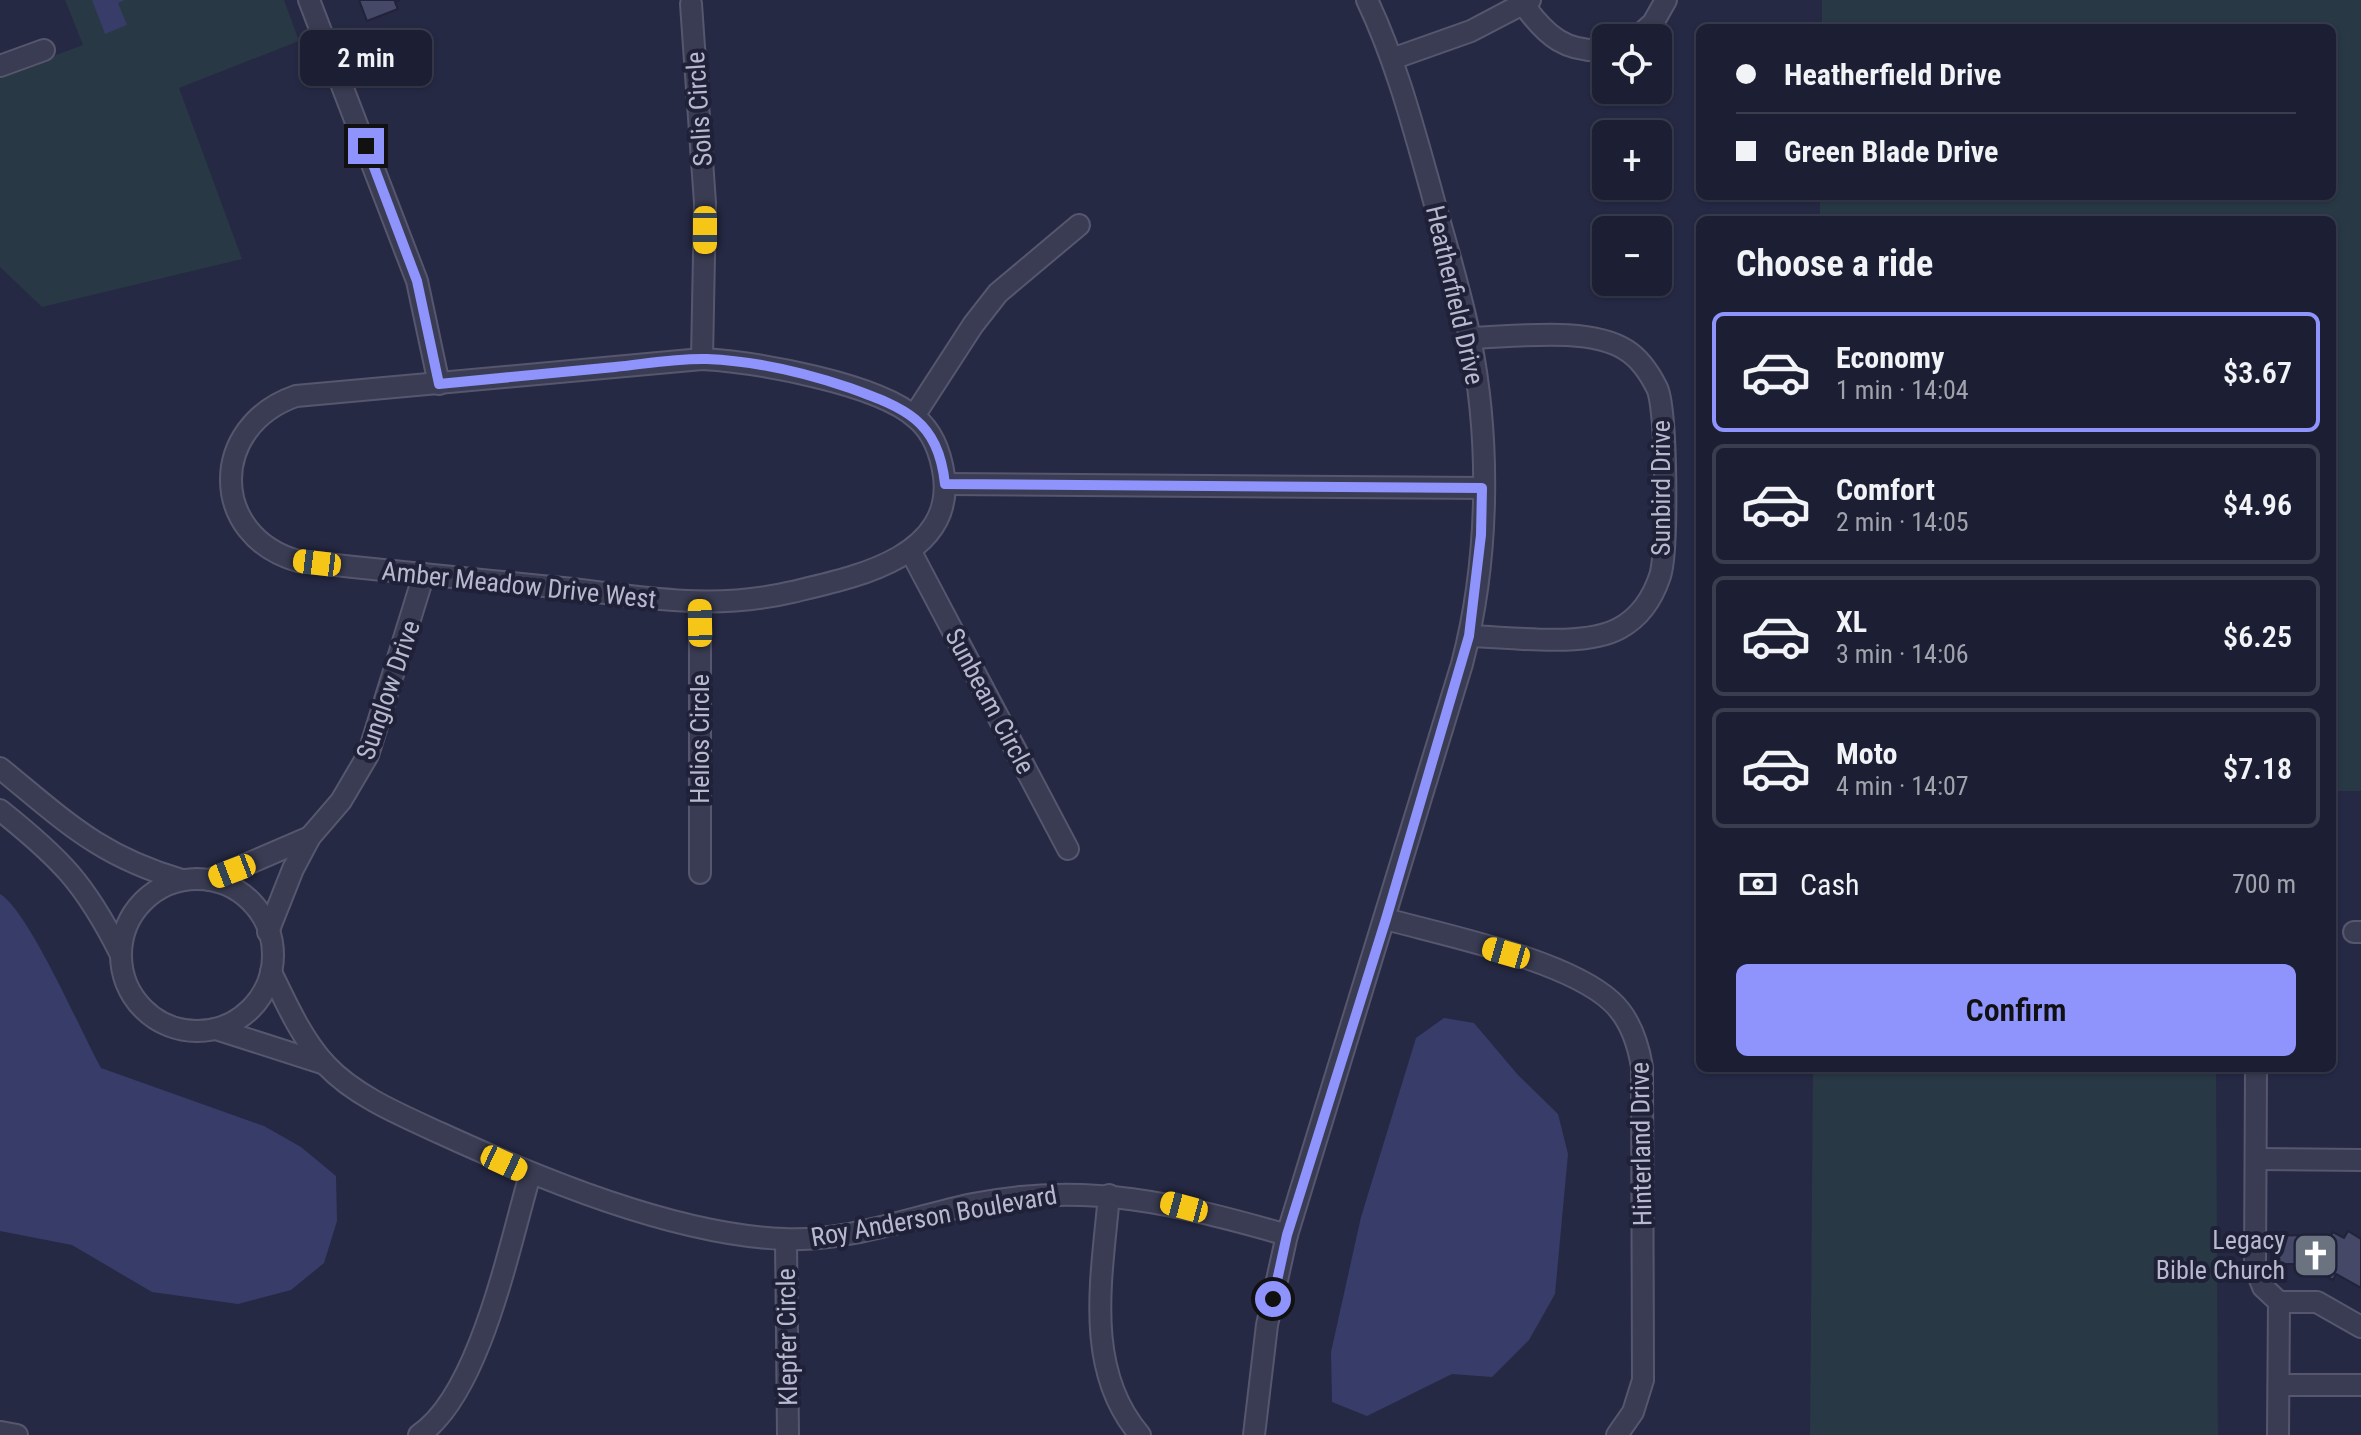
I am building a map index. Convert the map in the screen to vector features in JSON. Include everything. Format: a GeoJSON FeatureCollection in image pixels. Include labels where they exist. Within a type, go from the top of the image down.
{"type":"FeatureCollection","features":[{"type":"Feature","properties":{"kind":"street"},"geometry":{"type":"LineString","coordinates":[[309,0],[417,281],[439,384],[702,359],[786,369],[868,395],[914,416],[928,430],[938,449],[945,484],[937,518],[911,552]]}},
{"type":"Feature","properties":{"kind":"street","name":"Heatherfield Drive"},"geometry":{"type":"LineString","coordinates":[[1254,1435],[1267,1325],[1287,1235],[1386,919],[1469,636],[1481,535],[1480,406],[1470,338],[1392,59],[1367,0]]}},
{"type":"Feature","properties":{"kind":"street"},"geometry":{"type":"LineString","coordinates":[[1652,24],[1666,0]]}},
{"type":"Feature","properties":{"kind":"street"},"geometry":{"type":"LineString","coordinates":[[1392,59],[1471,31],[1527,2],[1554,40],[1592,50]]}},
{"type":"Feature","properties":{"kind":"street","name":"Solis Circle"},"geometry":{"type":"LineString","coordinates":[[691,4],[704,178],[702,359]]}},
{"type":"Feature","properties":{"kind":"street"},"geometry":{"type":"LineString","coordinates":[[0,66],[44,50]]}},
{"type":"Feature","properties":{"kind":"street"},"geometry":{"type":"LineString","coordinates":[[914,416],[973,325],[998,293],[1079,225]]}},
{"type":"Feature","properties":{"kind":"street","name":"Sunbird Drive"},"geometry":{"type":"LineString","coordinates":[[1469,636],[1582,638],[1618,629],[1634,619],[1653,592],[1661,573],[1663,542],[1663,413],[1658,389],[1642,365],[1628,351],[1608,340],[1585,336],[1470,338]]}},
{"type":"Feature","properties":{"kind":"street","name":"Amber Meadow Drive West"},"geometry":{"type":"LineString","coordinates":[[439,384],[322,393],[281,401],[263,411],[236,447],[231,482],[243,525],[253,537],[279,556],[700,604],[792,592],[858,573],[911,552]]}},
{"type":"Feature","properties":{"kind":"street"},"geometry":{"type":"LineString","coordinates":[[945,484],[1482,488]]}},
{"type":"Feature","properties":{"kind":"street","name":"Sunbeam Circle"},"geometry":{"type":"LineString","coordinates":[[911,552],[1068,849]]}},
{"type":"Feature","properties":{"kind":"street","name":"Sunglow Drive"},"geometry":{"type":"LineString","coordinates":[[268,932],[293,869],[310,837],[341,801],[368,755],[424,574]]}},
{"type":"Feature","properties":{"kind":"street","name":"Helios Circle"},"geometry":{"type":"LineString","coordinates":[[700,604],[700,873]]}},
{"type":"Feature","properties":{"kind":"street"},"geometry":{"type":"LineString","coordinates":[[0,768],[93,844],[152,871],[182,880],[224,883],[248,899],[268,932],[271,972],[263,993],[238,1019],[216,1029],[173,1028],[142,1008],[124,976],[120,953],[83,886],[45,846],[0,810]]}},
{"type":"Feature","properties":{"kind":"street","name":"Sunglow Drive"},"geometry":{"type":"LineString","coordinates":[[210,880],[310,837]]}},
{"type":"Feature","properties":{"kind":"street"},"geometry":{"type":"LineString","coordinates":[[120,953],[130,918],[140,903],[160,888],[182,880]]}},
{"type":"Feature","properties":{"kind":"street","name":"Hinterland Drive"},"geometry":{"type":"LineString","coordinates":[[1386,919],[1558,969],[1587,982],[1614,1002],[1629,1023],[1642,1067],[1643,1380],[1633,1412],[1617,1435]]}},
{"type":"Feature","properties":{"kind":"street","name":"Roy Anderson Boulevard"},"geometry":{"type":"LineString","coordinates":[[271,972],[301,1030],[325,1064],[350,1086],[413,1121],[530,1175],[711,1229],[786,1240],[845,1234],[1017,1197],[1109,1195],[1164,1202],[1287,1235]]}},
{"type":"Feature","properties":{"kind":"street","name":"Roy Anderson Boulevard"},"geometry":{"type":"LineString","coordinates":[[216,1029],[325,1064]]}},
{"type":"Feature","properties":{"kind":"street"},"geometry":{"type":"LineString","coordinates":[[2256,1072],[2255,1267],[2263,1287],[2279,1302],[2317,1302],[2361,1327]]}},
{"type":"Feature","properties":{"kind":"street"},"geometry":{"type":"LineString","coordinates":[[2256,1159],[2361,1160]]}},
{"type":"Feature","properties":{"kind":"street"},"geometry":{"type":"LineString","coordinates":[[419,1435],[443,1412],[460,1389],[475,1356],[530,1175]]}},
{"type":"Feature","properties":{"kind":"street"},"geometry":{"type":"LineString","coordinates":[[1109,1195],[1100,1343],[1111,1387],[1120,1408],[1140,1435]]}},
{"type":"Feature","properties":{"kind":"street","name":"Klepfer Circle"},"geometry":{"type":"LineString","coordinates":[[786,1240],[788,1435]]}},
{"type":"Feature","properties":{"kind":"street"},"geometry":{"type":"LineString","coordinates":[[2278,1435],[2279,1302]]}},
{"type":"Feature","properties":{"kind":"street"},"geometry":{"type":"LineString","coordinates":[[2279,1385],[2361,1385]]}},
{"type":"Feature","properties":{"kind":"shaded area"},"geometry":{"type":"Polygon","coordinates":[[[65,0],[284,0],[299,41],[179,88],[242,259],[42,307],[0,267],[0,76],[83,45],[65,0]]]}},
{"type":"Feature","properties":{"kind":"shaded area"},"geometry":{"type":"Polygon","coordinates":[[[1822,0],[2361,0],[2361,791],[2336,791],[2336,216],[1820,216],[1820,200],[2336,200],[2336,24],[1822,24],[1822,0]]]}},
{"type":"Feature","properties":{"kind":"shaded area"},"geometry":{"type":"Polygon","coordinates":[[[1813,1072],[2216,1072],[2218,1435],[1810,1435],[1813,1072]]]}},
{"type":"Feature","properties":{"kind":"water"},"geometry":{"type":"Polygon","coordinates":[[[92,0],[125,0],[118,3],[127,25],[105,34],[92,0]]]}},
{"type":"Feature","properties":{"kind":"water"},"geometry":{"type":"Polygon","coordinates":[[[0,894],[12,905],[39,947],[101,1068],[264,1126],[301,1147],[336,1176],[337,1221],[324,1263],[291,1290],[238,1304],[152,1292],[72,1245],[0,1231],[0,894]]]}},
{"type":"Feature","properties":{"kind":"water"},"geometry":{"type":"Polygon","coordinates":[[[1444,1018],[1474,1023],[1518,1075],[1558,1114],[1568,1154],[1555,1294],[1529,1340],[1492,1377],[1452,1374],[1367,1416],[1332,1402],[1331,1352],[1361,1217],[1416,1038],[1444,1018]]]}},
{"type":"Feature","properties":{"kind":"building"},"geometry":{"type":"Polygon","coordinates":[[[359,0],[400,0],[395,2],[398,9],[367,21],[359,0]]]}},
{"type":"Feature","properties":{"kind":"building","name":"Legacy Bible Church"},"geometry":{"type":"Polygon","coordinates":[[[2348,1231],[2361,1239],[2361,1288],[2336,1274],[2333,1280],[2304,1264],[2271,1264],[2271,1236],[2305,1235],[2325,1246],[2333,1232],[2344,1238],[2348,1231]]]}},
{"type":"Feature","properties":{"kind":"place","name":"Legacy Bible Church"},"geometry":{"type":"Point","coordinates":[2316,1255]}},
{"type":"Feature","properties":{"kind":"route"},"geometry":{"type":"LineString","coordinates":[[366,146],[417,281],[439,384],[678,360],[728,360],[758,363],[833,382],[914,416],[928,430],[938,449],[945,484],[1482,488],[1481,535],[1469,636],[1462,664],[1287,1235],[1273,1299]]}}]}
